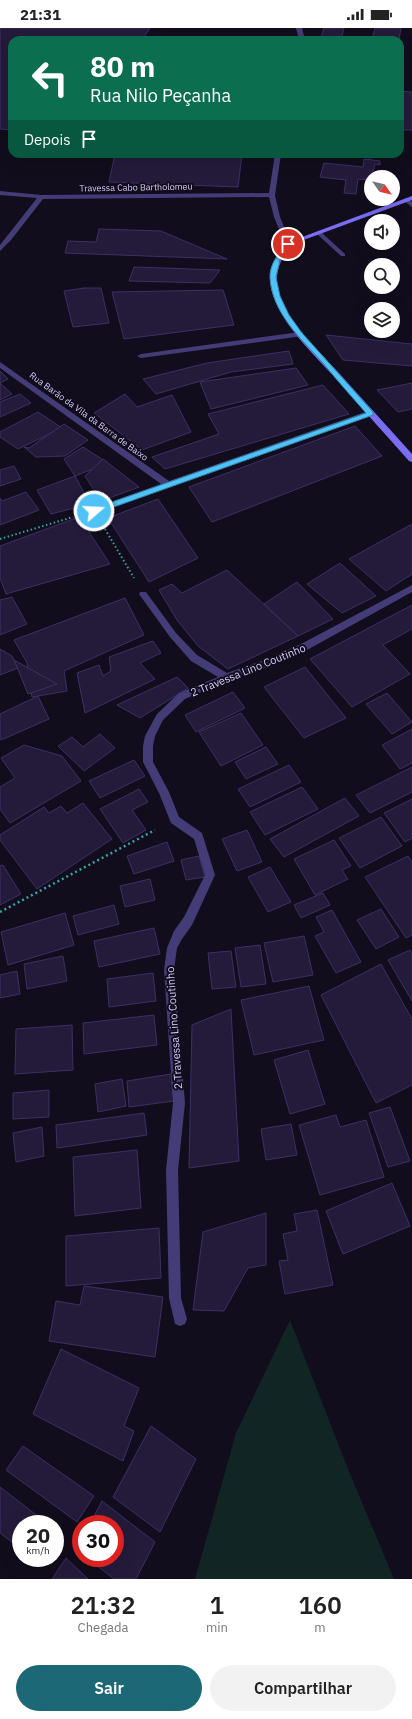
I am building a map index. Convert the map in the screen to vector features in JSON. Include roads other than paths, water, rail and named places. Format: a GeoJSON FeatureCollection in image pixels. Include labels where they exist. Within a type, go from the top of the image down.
{"type":"FeatureCollection","features":[{"type":"Feature","properties":{"kind":"main road"},"geometry":{"type":"LineString","coordinates":[[409,199],[288,244],[277,260],[273,277],[276,296],[286,316],[300,334],[412,459]]}},
{"type":"Feature","properties":{"kind":"street"},"geometry":{"type":"LineString","coordinates":[[277,158],[272,195],[277,217],[288,244]]}},
{"type":"Feature","properties":{"kind":"street","name":"Travessa Cabo Bartholomeu"},"geometry":{"type":"LineString","coordinates":[[0,193],[41,197],[272,195]]}},
{"type":"Feature","properties":{"kind":"street"},"geometry":{"type":"LineString","coordinates":[[0,249],[41,197]]}},
{"type":"Feature","properties":{"kind":"street"},"geometry":{"type":"LineString","coordinates":[[409,199],[412,205]]}},
{"type":"Feature","properties":{"kind":"street"},"geometry":{"type":"LineString","coordinates":[[319,233],[343,256]]}},
{"type":"Feature","properties":{"kind":"street"},"geometry":{"type":"LineString","coordinates":[[0,240],[9,239]]}},
{"type":"Feature","properties":{"kind":"street"},"geometry":{"type":"LineString","coordinates":[[141,356],[300,334]]}},
{"type":"Feature","properties":{"kind":"street","name":"Rua Barão da Vila da Barra de Baixo"},"geometry":{"type":"LineString","coordinates":[[0,364],[167,484]]}},
{"type":"Feature","properties":{"kind":"street"},"geometry":{"type":"LineString","coordinates":[[94,511],[371,413]]}},
{"type":"Feature","properties":{"kind":"street","name":"2 Travessa Lino Coutinho"},"geometry":{"type":"LineString","coordinates":[[180,1319],[175,1298],[172,1170],[179,1103],[168,970],[172,948],[178,935],[188,921],[210,875],[198,836],[175,820],[164,792],[148,762],[148,746],[150,736],[160,717],[182,696],[226,677],[270,662],[304,647],[412,588]]}},
{"type":"Feature","properties":{"kind":"street"},"geometry":{"type":"LineString","coordinates":[[143,594],[173,635],[194,658],[226,677]]}}]}
